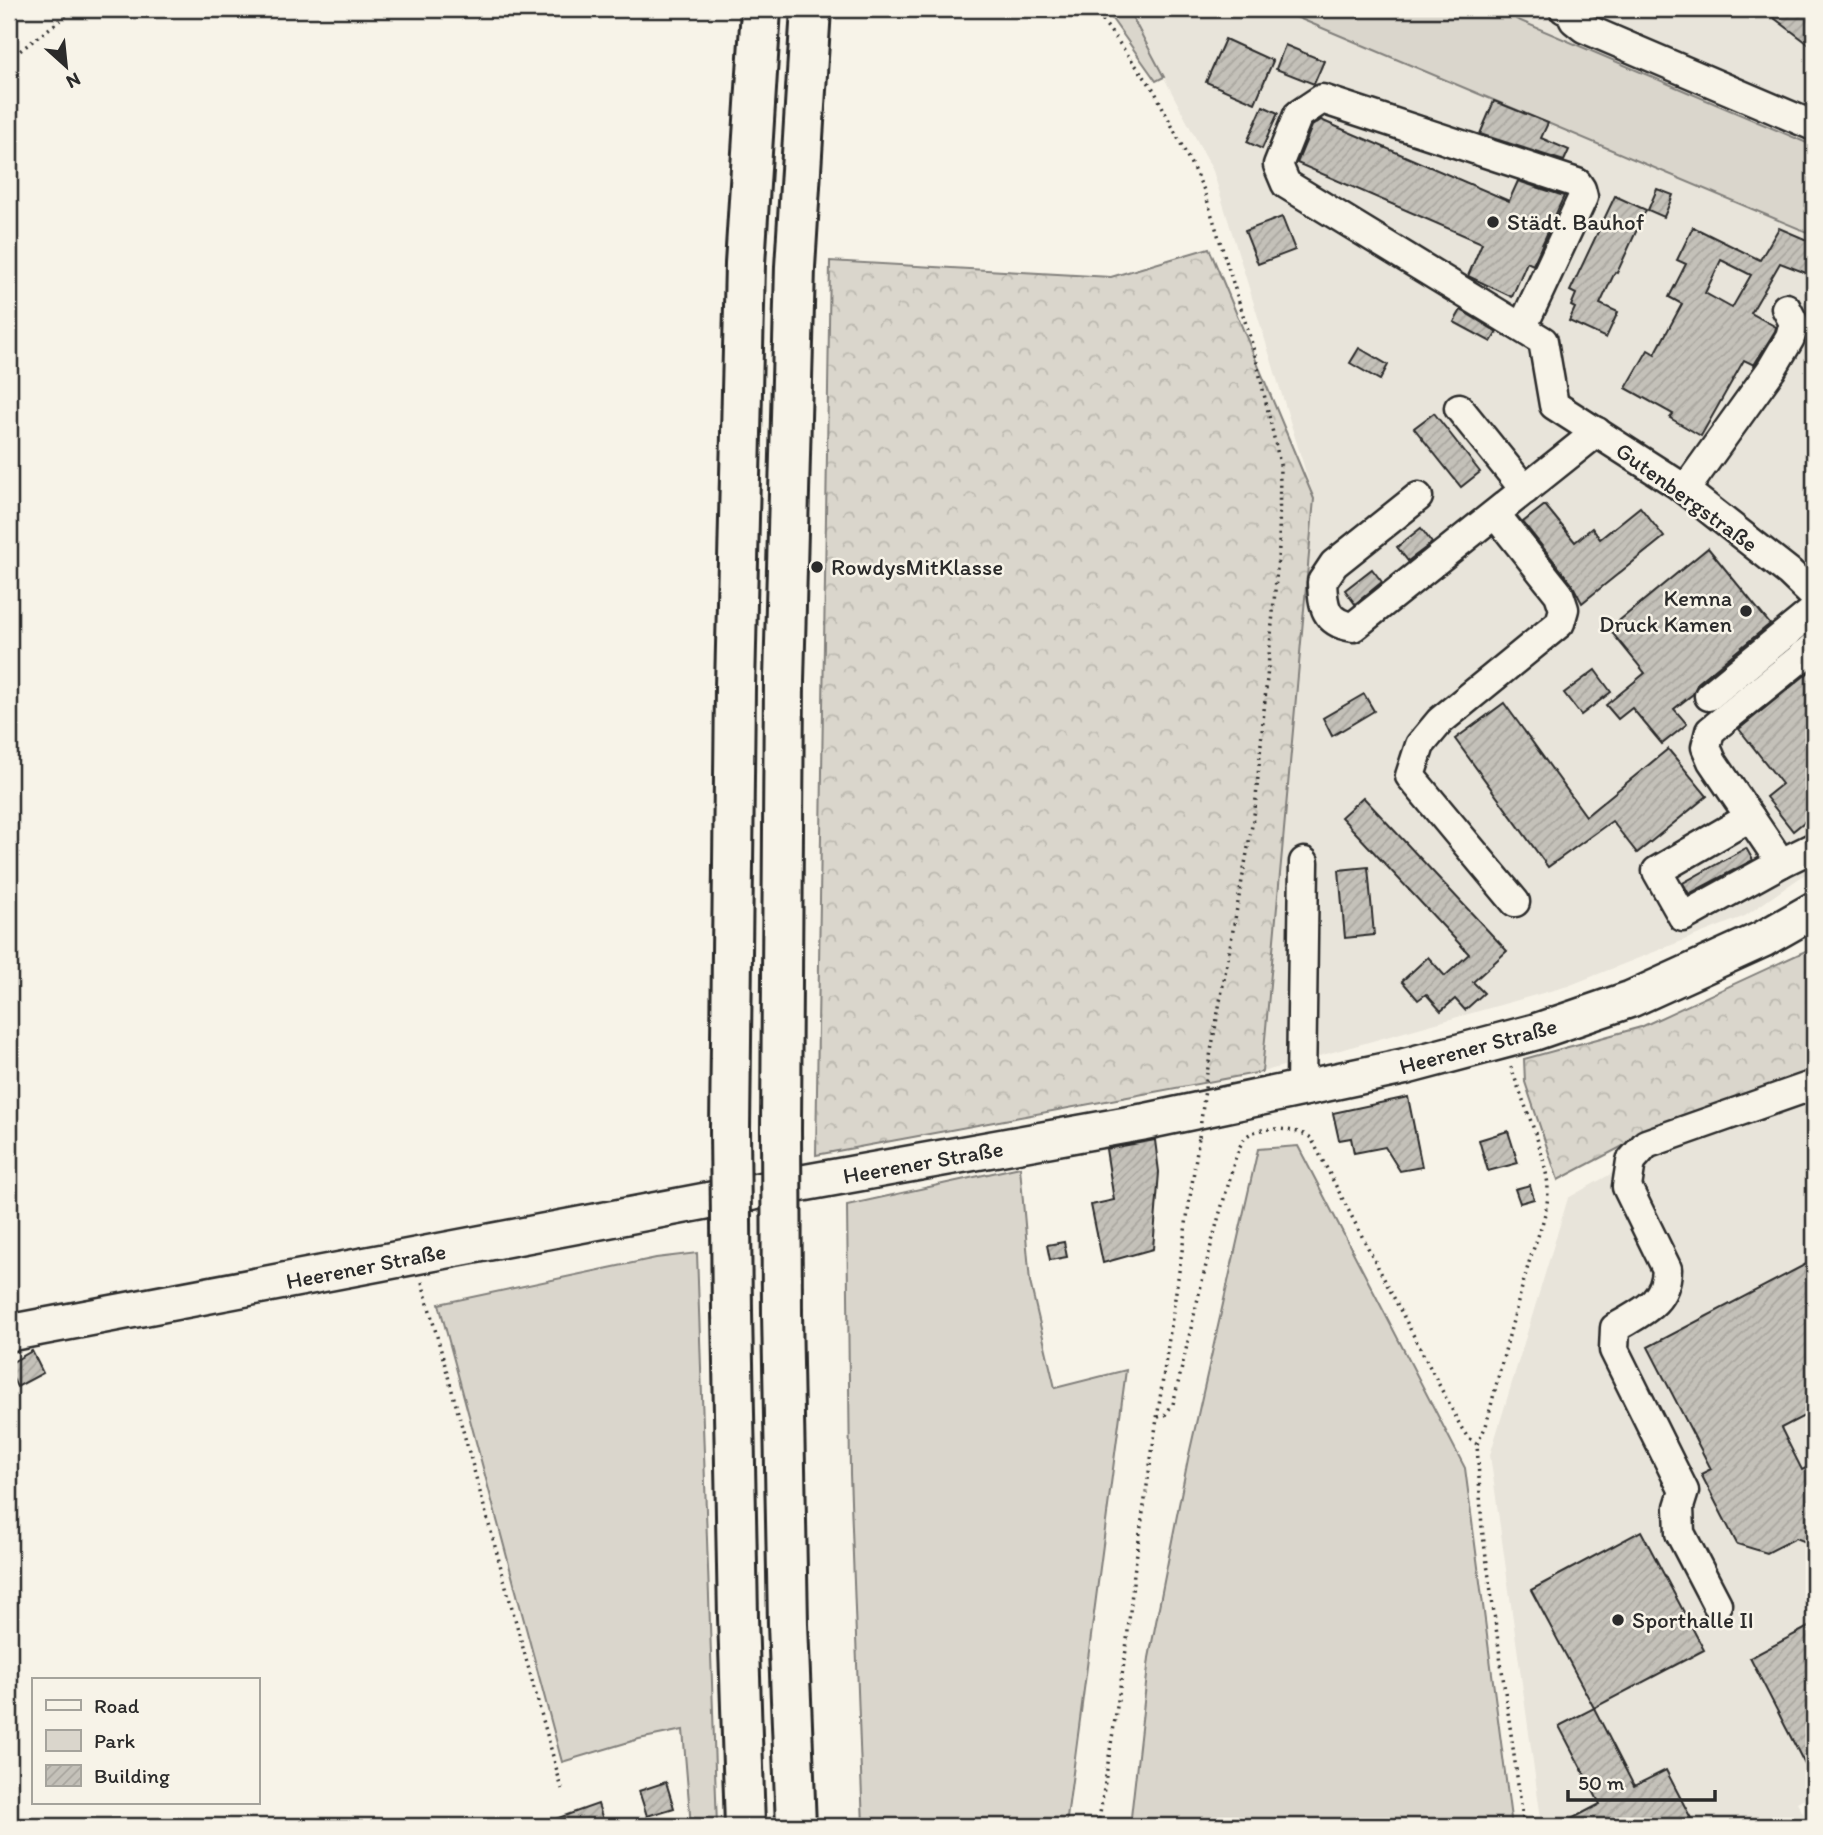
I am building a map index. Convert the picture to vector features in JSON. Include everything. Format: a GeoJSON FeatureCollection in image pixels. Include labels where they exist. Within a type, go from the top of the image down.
{"type":"FeatureCollection","features":[{"type":"Feature","properties":{"kind":"highway"},"geometry":{"type":"LineString","coordinates":[[745,1826],[737,1617],[730,1130],[735,688],[744,264],[761,9]]}},
{"type":"Feature","properties":{"kind":"highway"},"geometry":{"type":"LineString","coordinates":[[796,1826],[788,1624],[782,1312],[784,681],[794,295],[811,9]]}},
{"type":"Feature","properties":{"kind":"main road","name":"Heerener Straße"},"geometry":{"type":"LineString","coordinates":[[9,1333],[764,1190],[1143,1122],[1403,1067],[1503,1041],[1631,999],[1763,939],[1814,910]]}},
{"type":"Feature","properties":{"kind":"street"},"geometry":{"type":"LineString","coordinates":[[1564,9],[1570,11],[1574,20],[1584,27],[1814,126]]}},
{"type":"Feature","properties":{"kind":"street"},"geometry":{"type":"LineString","coordinates":[[1322,99],[1577,183],[1583,197],[1522,328],[1286,184],[1278,165],[1298,114],[1322,99]]}},
{"type":"Feature","properties":{"kind":"street"},"geometry":{"type":"LineString","coordinates":[[1685,490],[1771,370],[1790,338],[1794,323],[1786,308]]}},
{"type":"Feature","properties":{"kind":"street","name":"Gutenbergstraße"},"geometry":{"type":"LineString","coordinates":[[1522,328],[1543,341],[1554,405],[1685,490],[1789,572],[1814,596]]}},
{"type":"Feature","properties":{"kind":"street"},"geometry":{"type":"LineString","coordinates":[[1459,408],[1525,491]]}},
{"type":"Feature","properties":{"kind":"street"},"geometry":{"type":"LineString","coordinates":[[1418,497],[1379,531],[1334,564],[1322,582],[1324,607],[1332,620],[1353,626],[1496,515],[1597,432]]}},
{"type":"Feature","properties":{"kind":"street"},"geometry":{"type":"LineString","coordinates":[[1496,515],[1559,594],[1564,609],[1560,623],[1440,721],[1420,745],[1410,776],[1515,902]]}},
{"type":"Feature","properties":{"kind":"street"},"geometry":{"type":"LineString","coordinates":[[1709,696],[1814,610]]}},
{"type":"Feature","properties":{"kind":"street"},"geometry":{"type":"LineString","coordinates":[[1781,863],[1712,761],[1706,747],[1710,731],[1814,647]]}},
{"type":"Feature","properties":{"kind":"street"},"geometry":{"type":"LineString","coordinates":[[1750,817],[1657,871],[1683,917],[1814,847]]}},
{"type":"Feature","properties":{"kind":"street"},"geometry":{"type":"LineString","coordinates":[[1301,1089],[1304,862]]}},
{"type":"Feature","properties":{"kind":"street"},"geometry":{"type":"LineString","coordinates":[[1717,1604],[1680,1533],[1679,1507],[1684,1491],[1614,1350],[1615,1328],[1654,1304],[1667,1284],[1667,1269],[1627,1188],[1631,1161],[1647,1144],[1814,1084]]}},
{"type":"Feature","properties":{"kind":"path"},"geometry":{"type":"LineString","coordinates":[[9,59],[75,9]]}},
{"type":"Feature","properties":{"kind":"path"},"geometry":{"type":"LineString","coordinates":[[1094,9],[1154,90],[1203,190],[1254,350],[1280,464],[1279,547],[1255,809],[1208,1073],[1098,1826]]}},
{"type":"Feature","properties":{"kind":"path"},"geometry":{"type":"LineString","coordinates":[[1503,1041],[1539,1148],[1547,1179],[1548,1199],[1486,1426],[1477,1444],[1484,1542],[1524,1826]]}},
{"type":"Feature","properties":{"kind":"path"},"geometry":{"type":"LineString","coordinates":[[1158,1417],[1170,1411],[1173,1404],[1208,1260],[1240,1149],[1246,1138],[1255,1131],[1292,1130],[1311,1138],[1461,1427],[1468,1438],[1477,1444]]}},
{"type":"Feature","properties":{"kind":"path"},"geometry":{"type":"LineString","coordinates":[[415,1258],[562,1789]]}},
{"type":"Feature","properties":{"kind":"shaded area"},"geometry":{"type":"Polygon","coordinates":[[[1128,9],[1277,9],[1814,235],[1814,868],[1745,916],[1568,986],[1262,1072],[1314,499],[1213,171],[1128,9]]]}},
{"type":"Feature","properties":{"kind":"shaded area"},"geometry":{"type":"Polygon","coordinates":[[[1511,9],[1814,9],[1814,146],[1516,19],[1511,9]]]}},
{"type":"Feature","properties":{"kind":"shaded area"},"geometry":{"type":"Polygon","coordinates":[[[1814,1098],[1814,1793],[1797,1802],[1810,1826],[1542,1826],[1490,1455],[1568,1198],[1650,1152],[1814,1098]]]}},
{"type":"Feature","properties":{"kind":"green space"},"geometry":{"type":"Polygon","coordinates":[[[1105,9],[1128,9],[1164,77],[1156,81],[1105,9]]]}},
{"type":"Feature","properties":{"kind":"green space"},"geometry":{"type":"Polygon","coordinates":[[[1277,9],[1511,9],[1516,19],[1814,146],[1814,235],[1277,9]]]}},
{"type":"Feature","properties":{"kind":"green space"},"geometry":{"type":"Polygon","coordinates":[[[1209,248],[1314,499],[1262,1072],[816,1155],[830,261],[1111,277],[1209,248]]]}},
{"type":"Feature","properties":{"kind":"green space"},"geometry":{"type":"Polygon","coordinates":[[[1814,947],[1814,1076],[1644,1135],[1558,1180],[1525,1082],[1524,1059],[1641,1027],[1814,947]]]}},
{"type":"Feature","properties":{"kind":"green space"},"geometry":{"type":"Polygon","coordinates":[[[1298,1146],[1465,1468],[1512,1826],[1130,1826],[1149,1658],[1188,1459],[1258,1149],[1298,1146]]]}},
{"type":"Feature","properties":{"kind":"green space"},"geometry":{"type":"Polygon","coordinates":[[[1020,1167],[1030,1282],[1055,1388],[1126,1370],[1066,1826],[863,1826],[850,1474],[847,1205],[1020,1167]]]}},
{"type":"Feature","properties":{"kind":"green space"},"geometry":{"type":"Polygon","coordinates":[[[697,1253],[717,1826],[691,1826],[683,1730],[639,1739],[562,1762],[439,1304],[656,1258],[697,1253]]]}},
{"type":"Feature","properties":{"kind":"building"},"geometry":{"type":"Polygon","coordinates":[[[1762,9],[1814,9],[1814,48],[1762,9]]]}},
{"type":"Feature","properties":{"kind":"building"},"geometry":{"type":"Polygon","coordinates":[[[1225,39],[1273,61],[1255,103],[1206,82],[1225,39]]]}},
{"type":"Feature","properties":{"kind":"building"},"geometry":{"type":"Polygon","coordinates":[[[1285,45],[1324,61],[1314,84],[1276,69],[1285,45]]]}},
{"type":"Feature","properties":{"kind":"building"},"geometry":{"type":"Polygon","coordinates":[[[1494,101],[1548,123],[1541,138],[1569,150],[1564,161],[1480,134],[1494,101]]]}},
{"type":"Feature","properties":{"kind":"building"},"geometry":{"type":"Polygon","coordinates":[[[1263,106],[1278,113],[1262,149],[1247,142],[1263,106]]]}},
{"type":"Feature","properties":{"kind":"building","name":"Städt. Bauhof"},"geometry":{"type":"Polygon","coordinates":[[[1321,120],[1509,201],[1518,181],[1564,196],[1533,265],[1527,262],[1512,297],[1468,276],[1482,243],[1297,163],[1312,126],[1321,120]]]}},
{"type":"Feature","properties":{"kind":"building"},"geometry":{"type":"Polygon","coordinates":[[[1657,189],[1673,195],[1664,217],[1648,210],[1657,189]]]}},
{"type":"Feature","properties":{"kind":"building","name":"Städt. Bauhof"},"geometry":{"type":"Polygon","coordinates":[[[1615,196],[1646,210],[1600,304],[1618,312],[1606,338],[1569,321],[1575,308],[1571,306],[1576,294],[1570,291],[1615,196]]]}},
{"type":"Feature","properties":{"kind":"building"},"geometry":{"type":"Polygon","coordinates":[[[1282,217],[1295,250],[1258,264],[1245,231],[1282,217]]]}},
{"type":"Feature","properties":{"kind":"building"},"geometry":{"type":"Polygon","coordinates":[[[1693,227],[1760,260],[1779,228],[1814,243],[1814,276],[1780,263],[1751,313],[1776,327],[1775,331],[1754,365],[1744,360],[1701,436],[1670,418],[1673,414],[1626,388],[1648,350],[1655,354],[1682,304],[1669,297],[1686,264],[1677,260],[1693,227]],[[1721,260],[1705,293],[1732,308],[1751,275],[1721,260]]]}},
{"type":"Feature","properties":{"kind":"building"},"geometry":{"type":"Polygon","coordinates":[[[1461,310],[1497,332],[1491,342],[1454,322],[1461,310]]]}},
{"type":"Feature","properties":{"kind":"building"},"geometry":{"type":"Polygon","coordinates":[[[1359,348],[1388,365],[1380,380],[1350,363],[1359,348]]]}},
{"type":"Feature","properties":{"kind":"building"},"geometry":{"type":"Polygon","coordinates":[[[1434,413],[1480,472],[1461,487],[1414,428],[1434,413]]]}},
{"type":"Feature","properties":{"kind":"building"},"geometry":{"type":"Polygon","coordinates":[[[1545,505],[1575,542],[1592,528],[1600,539],[1640,507],[1664,537],[1582,603],[1572,584],[1523,522],[1545,505]]]}},
{"type":"Feature","properties":{"kind":"building"},"geometry":{"type":"Polygon","coordinates":[[[1421,528],[1432,543],[1408,561],[1397,547],[1421,528]]]}},
{"type":"Feature","properties":{"kind":"building"},"geometry":{"type":"Polygon","coordinates":[[[1708,548],[1770,624],[1698,683],[1693,694],[1674,709],[1687,724],[1662,744],[1632,708],[1618,719],[1606,705],[1645,673],[1609,629],[1708,548]]]}},
{"type":"Feature","properties":{"kind":"building"},"geometry":{"type":"Polygon","coordinates":[[[1372,569],[1382,582],[1355,604],[1345,590],[1372,569]]]}},
{"type":"Feature","properties":{"kind":"building"},"geometry":{"type":"Polygon","coordinates":[[[1814,668],[1814,814],[1793,831],[1766,797],[1782,784],[1739,729],[1814,668]]]}},
{"type":"Feature","properties":{"kind":"building"},"geometry":{"type":"Polygon","coordinates":[[[1595,670],[1611,692],[1581,715],[1564,693],[1595,670]]]}},
{"type":"Feature","properties":{"kind":"building"},"geometry":{"type":"Polygon","coordinates":[[[1364,694],[1374,711],[1332,736],[1323,718],[1364,694]]]}},
{"type":"Feature","properties":{"kind":"building"},"geometry":{"type":"Polygon","coordinates":[[[1504,703],[1586,816],[1668,749],[1707,796],[1637,853],[1612,821],[1548,867],[1455,739],[1504,703]]]}},
{"type":"Feature","properties":{"kind":"building"},"geometry":{"type":"Polygon","coordinates":[[[1363,797],[1507,951],[1473,982],[1484,993],[1465,1010],[1455,999],[1441,1011],[1426,994],[1418,1000],[1402,981],[1428,957],[1445,976],[1469,954],[1341,817],[1363,797]]]}},
{"type":"Feature","properties":{"kind":"building"},"geometry":{"type":"Polygon","coordinates":[[[1746,848],[1753,860],[1689,894],[1683,883],[1746,848]]]}},
{"type":"Feature","properties":{"kind":"building"},"geometry":{"type":"Polygon","coordinates":[[[1368,867],[1374,935],[1345,938],[1339,870],[1368,867]]]}},
{"type":"Feature","properties":{"kind":"building"},"geometry":{"type":"Polygon","coordinates":[[[1408,1097],[1422,1167],[1400,1171],[1385,1147],[1354,1153],[1351,1138],[1339,1140],[1333,1113],[1408,1097]]]}},
{"type":"Feature","properties":{"kind":"building"},"geometry":{"type":"Polygon","coordinates":[[[1508,1131],[1518,1163],[1488,1171],[1479,1140],[1508,1131]]]}},
{"type":"Feature","properties":{"kind":"building"},"geometry":{"type":"Polygon","coordinates":[[[1155,1140],[1159,1172],[1153,1249],[1103,1263],[1091,1205],[1114,1200],[1106,1149],[1155,1140]]]}},
{"type":"Feature","properties":{"kind":"building"},"geometry":{"type":"Polygon","coordinates":[[[1530,1185],[1534,1199],[1520,1203],[1515,1189],[1530,1185]]]}},
{"type":"Feature","properties":{"kind":"building"},"geometry":{"type":"Polygon","coordinates":[[[1064,1242],[1067,1257],[1050,1260],[1047,1245],[1064,1242]]]}},
{"type":"Feature","properties":{"kind":"building"},"geometry":{"type":"Polygon","coordinates":[[[1814,1260],[1814,1411],[1781,1428],[1802,1470],[1814,1464],[1814,1545],[1796,1538],[1767,1553],[1737,1544],[1701,1474],[1711,1469],[1648,1347],[1814,1260]]]}},
{"type":"Feature","properties":{"kind":"building"},"geometry":{"type":"Polygon","coordinates":[[[32,1351],[43,1373],[17,1387],[9,1371],[9,1364],[32,1351]]]}},
{"type":"Feature","properties":{"kind":"building","name":"Sporthalle II"},"geometry":{"type":"Polygon","coordinates":[[[1641,1531],[1704,1650],[1594,1708],[1531,1590],[1641,1531]]]}},
{"type":"Feature","properties":{"kind":"building"},"geometry":{"type":"Polygon","coordinates":[[[1814,1624],[1814,1782],[1750,1658],[1814,1624]]]}},
{"type":"Feature","properties":{"kind":"building"},"geometry":{"type":"Polygon","coordinates":[[[1594,1708],[1634,1786],[1666,1770],[1695,1826],[1558,1826],[1600,1804],[1559,1726],[1594,1708]]]}},
{"type":"Feature","properties":{"kind":"building"},"geometry":{"type":"Polygon","coordinates":[[[666,1782],[674,1808],[647,1816],[639,1791],[666,1782]]]}},
{"type":"Feature","properties":{"kind":"building"},"geometry":{"type":"Polygon","coordinates":[[[598,1804],[604,1823],[592,1826],[547,1826],[547,1822],[598,1804]]]}},
{"type":"Feature","properties":{"kind":"place","name":"Städt. Bauhof"},"geometry":{"type":"Point","coordinates":[1493,222]}},
{"type":"Feature","properties":{"kind":"place","name":"RowdysMitKlasse"},"geometry":{"type":"Point","coordinates":[817,567]}},
{"type":"Feature","properties":{"kind":"place","name":"Kemna Druck Kamen"},"geometry":{"type":"Point","coordinates":[1746,611]}},
{"type":"Feature","properties":{"kind":"place","name":"Sporthalle II"},"geometry":{"type":"Point","coordinates":[1618,1620]}}]}
